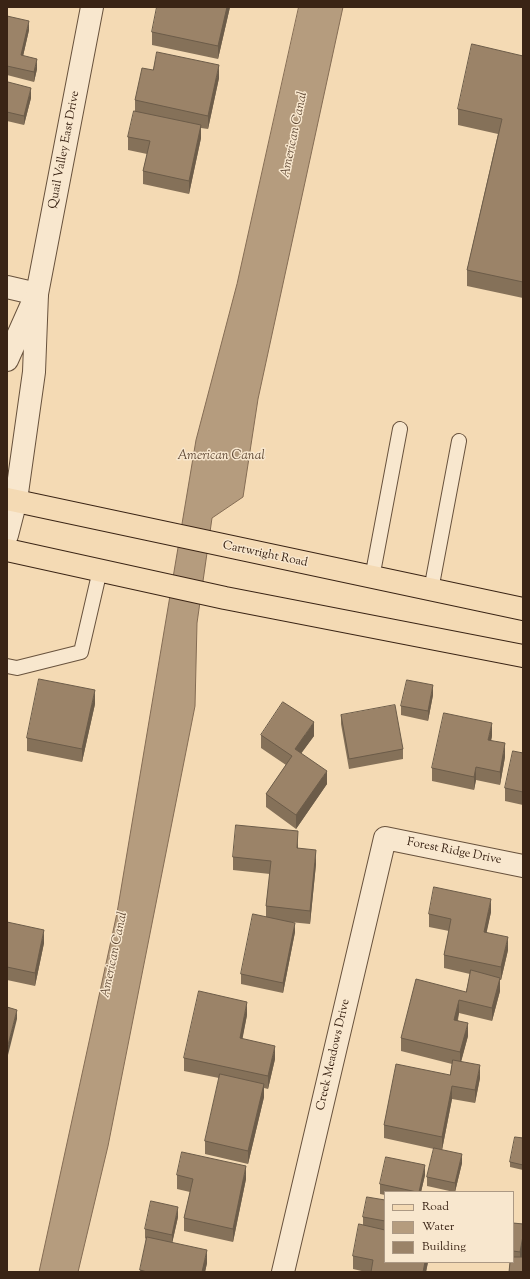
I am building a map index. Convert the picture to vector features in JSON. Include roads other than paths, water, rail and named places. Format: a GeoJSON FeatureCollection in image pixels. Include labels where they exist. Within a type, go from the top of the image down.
{"type":"FeatureCollection","features":[{"type":"Feature","properties":{"kind":"main road","name":"Cartwright Road"},"geometry":{"type":"LineString","coordinates":[[11,499],[523,610]]}},
{"type":"Feature","properties":{"kind":"main road"},"geometry":{"type":"LineString","coordinates":[[7,550],[225,598],[523,656]]}},
{"type":"Feature","properties":{"kind":"street","name":"Quail Valley East Drive"},"geometry":{"type":"LineString","coordinates":[[7,535],[11,499],[34,372],[37,294],[92,7]]}},
{"type":"Feature","properties":{"kind":"street"},"geometry":{"type":"LineString","coordinates":[[7,287],[37,294]]}},
{"type":"Feature","properties":{"kind":"street","name":"Quail Valley East Drive"},"geometry":{"type":"LineString","coordinates":[[7,360],[37,294]]}},
{"type":"Feature","properties":{"kind":"street","name":"Forest Ridge Drive"},"geometry":{"type":"LineString","coordinates":[[385,838],[523,866]]}},
{"type":"Feature","properties":{"kind":"street","name":"Creek Meadows Drive"},"geometry":{"type":"LineString","coordinates":[[283,1272],[385,838]]}},
{"type":"Feature","properties":{"kind":"lane"},"geometry":{"type":"LineString","coordinates":[[372,578],[400,429]]}},
{"type":"Feature","properties":{"kind":"lane"},"geometry":{"type":"LineString","coordinates":[[431,590],[459,441]]}},
{"type":"Feature","properties":{"kind":"lane"},"geometry":{"type":"LineString","coordinates":[[7,666],[17,668],[81,652],[100,570]]}},
{"type":"Feature","properties":{"kind":"water","name":"American Canal"},"geometry":{"type":"Polygon","coordinates":[[[299,7],[343,7],[258,399],[243,497],[212,518],[197,623],[195,706],[108,1146],[78,1272],[39,1272],[117,913],[196,440],[237,284],[299,7]]]}}]}
